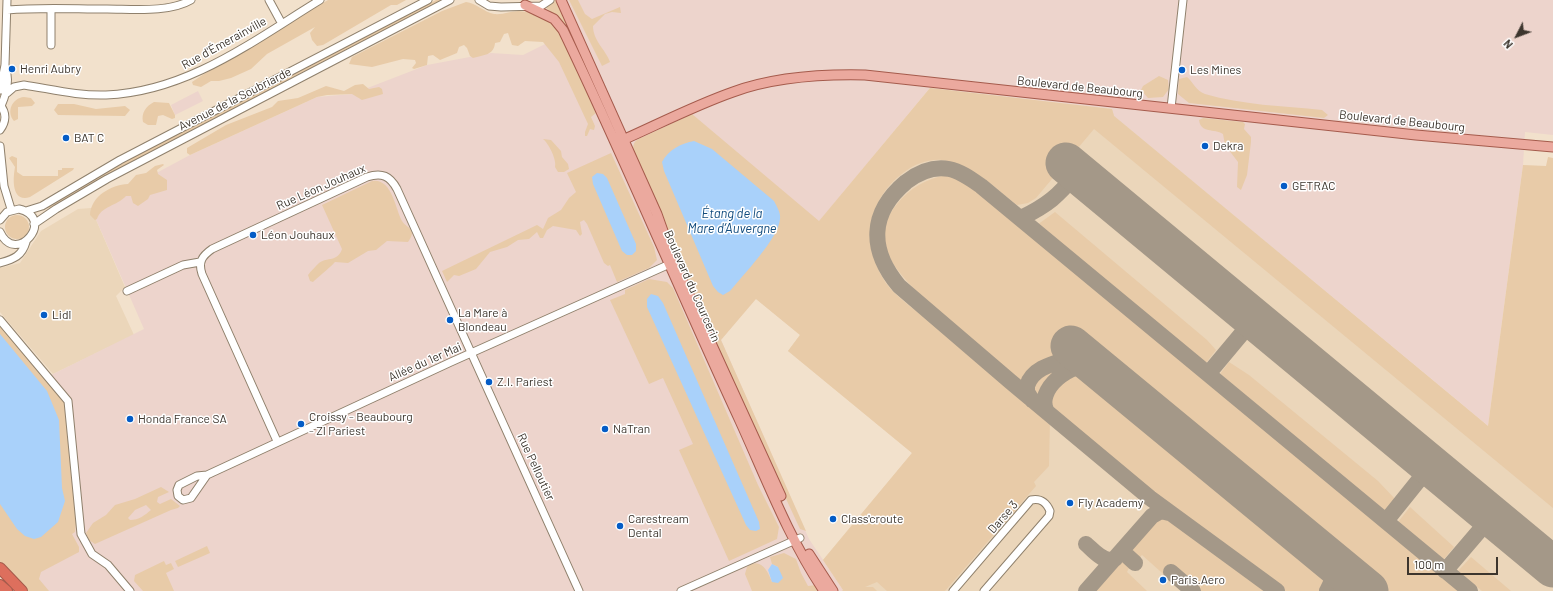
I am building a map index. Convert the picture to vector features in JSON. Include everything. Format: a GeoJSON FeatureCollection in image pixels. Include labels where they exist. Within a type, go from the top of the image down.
{"type":"FeatureCollection","features":[{"type":"Feature","properties":{"kind":"highway"},"geometry":{"type":"LineString","coordinates":[[0,568],[22,591]]}},
{"type":"Feature","properties":{"kind":"highway"},"geometry":{"type":"LineString","coordinates":[[0,585],[7,591]]}},
{"type":"Feature","properties":{"kind":"main road","name":"Boulevard du Courcerin"},"geometry":{"type":"LineString","coordinates":[[561,0],[671,263],[797,539],[824,591]]}},
{"type":"Feature","properties":{"kind":"main road","name":"Boulevard du Courcerin"},"geometry":{"type":"LineString","coordinates":[[525,6],[549,15],[561,26],[620,142]]}},
{"type":"Feature","properties":{"kind":"main road","name":"Boulevard de Beaubourg"},"geometry":{"type":"LineString","coordinates":[[620,142],[734,91],[770,82],[834,75],[865,75],[1416,135],[1553,147]]}},
{"type":"Feature","properties":{"kind":"main road","name":"Boulevard du Courcerin"},"geometry":{"type":"LineString","coordinates":[[797,539],[833,591]]}},
{"type":"Feature","properties":{"kind":"street"},"geometry":{"type":"LineString","coordinates":[[0,130],[5,120],[5,115],[1,105],[3,92],[2,65],[7,0]]}},
{"type":"Feature","properties":{"kind":"street"},"geometry":{"type":"LineString","coordinates":[[7,10],[145,10],[172,6],[191,0]]}},
{"type":"Feature","properties":{"kind":"street"},"geometry":{"type":"LineString","coordinates":[[269,0],[282,24]]}},
{"type":"Feature","properties":{"kind":"street","name":"Rue d'Émerainville"},"geometry":{"type":"LineString","coordinates":[[14,87],[24,85],[87,95],[121,94],[147,90],[176,82],[202,70],[282,24],[320,0]]}},
{"type":"Feature","properties":{"kind":"street","name":"Avenue de la Soubriarde"},"geometry":{"type":"LineString","coordinates":[[26,211],[42,206],[120,160],[428,0]]}},
{"type":"Feature","properties":{"kind":"street","name":"Avenue de la Soubriarde"},"geometry":{"type":"LineString","coordinates":[[34,224],[56,209],[107,179],[450,0]]}},
{"type":"Feature","properties":{"kind":"street"},"geometry":{"type":"LineString","coordinates":[[479,0],[494,6],[541,6],[550,0]]}},
{"type":"Feature","properties":{"kind":"street"},"geometry":{"type":"LineString","coordinates":[[1171,108],[1183,0]]}},
{"type":"Feature","properties":{"kind":"street"},"geometry":{"type":"LineString","coordinates":[[51,9],[51,45]]}},
{"type":"Feature","properties":{"kind":"street"},"geometry":{"type":"LineString","coordinates":[[2,65],[8,72],[7,82],[3,92]]}},
{"type":"Feature","properties":{"kind":"street"},"geometry":{"type":"LineString","coordinates":[[7,82],[14,87]]}},
{"type":"Feature","properties":{"kind":"street"},"geometry":{"type":"LineString","coordinates":[[3,92],[14,87]]}},
{"type":"Feature","properties":{"kind":"street"},"geometry":{"type":"LineString","coordinates":[[0,146],[4,186],[11,209]]}},
{"type":"Feature","properties":{"kind":"street","name":"Rue Léon Jouhaux"},"geometry":{"type":"LineString","coordinates":[[200,262],[204,255],[219,246],[367,177],[376,175],[386,176],[391,179],[397,189],[471,353]]}},
{"type":"Feature","properties":{"kind":"street"},"geometry":{"type":"LineString","coordinates":[[0,220],[3,215],[11,209],[19,209],[26,211],[33,219],[34,224],[33,234],[26,242],[23,251],[17,257],[0,264]]}},
{"type":"Feature","properties":{"kind":"street"},"geometry":{"type":"LineString","coordinates":[[0,232],[7,242],[15,244],[26,242]]}},
{"type":"Feature","properties":{"kind":"street"},"geometry":{"type":"LineString","coordinates":[[0,246],[7,242]]}},
{"type":"Feature","properties":{"kind":"street"},"geometry":{"type":"LineString","coordinates":[[127,291],[183,265],[200,262],[199,267],[202,274],[277,441]]}},
{"type":"Feature","properties":{"kind":"street","name":"Allée du 1er Mai"},"geometry":{"type":"LineString","coordinates":[[207,475],[277,441],[671,263]]}},
{"type":"Feature","properties":{"kind":"street"},"geometry":{"type":"LineString","coordinates":[[0,320],[68,401],[81,534],[92,554],[108,565],[130,591]]}},
{"type":"Feature","properties":{"kind":"street","name":"Rue Pelloutier"},"geometry":{"type":"LineString","coordinates":[[471,353],[579,591]]}},
{"type":"Feature","properties":{"kind":"street","name":"Darse 3"},"geometry":{"type":"LineString","coordinates":[[953,591],[1031,500],[1038,499],[1043,501],[1050,511],[1049,516],[984,591]]}},
{"type":"Feature","properties":{"kind":"street"},"geometry":{"type":"LineString","coordinates":[[681,591],[797,539]]}},
{"type":"Feature","properties":{"kind":"shaded area"},"geometry":{"type":"Polygon","coordinates":[[[328,0],[406,0],[397,5],[391,5],[323,45],[317,46],[312,40],[310,33],[315,27],[267,54],[251,69],[231,78],[211,81],[201,87],[193,85],[192,82],[204,74],[328,0]]]}},
{"type":"Feature","properties":{"kind":"shaded area"},"geometry":{"type":"Polygon","coordinates":[[[436,0],[443,0],[144,155],[49,209],[48,206],[143,152],[436,0]]]}},
{"type":"Feature","properties":{"kind":"shaded area"},"geometry":{"type":"Polygon","coordinates":[[[553,0],[557,0],[571,31],[569,33],[558,17],[546,8],[553,0]]]}},
{"type":"Feature","properties":{"kind":"shaded area"},"geometry":{"type":"Polygon","coordinates":[[[566,0],[1553,0],[1553,135],[1525,132],[1523,165],[1488,426],[1114,116],[1112,109],[930,88],[721,340],[809,539],[844,591],[47,591],[13,560],[43,379],[144,329],[91,208],[190,155],[317,97],[352,94],[427,65],[491,53],[523,55],[579,27],[566,0]]]}},
{"type":"Feature","properties":{"kind":"shaded area"},"geometry":{"type":"Polygon","coordinates":[[[569,0],[578,0],[585,14],[592,19],[620,7],[621,13],[612,12],[605,14],[593,26],[597,41],[610,62],[602,66],[569,0]]]}},
{"type":"Feature","properties":{"kind":"shaded area"},"geometry":{"type":"Polygon","coordinates":[[[466,2],[494,14],[519,11],[532,13],[543,17],[552,24],[560,34],[596,113],[591,117],[595,126],[594,130],[590,129],[587,136],[585,136],[588,124],[559,62],[543,42],[525,41],[518,46],[512,45],[508,33],[504,34],[500,42],[495,43],[493,50],[485,55],[473,58],[470,56],[464,45],[459,47],[457,53],[440,60],[433,55],[428,56],[427,65],[414,69],[412,68],[416,63],[415,60],[403,59],[372,67],[349,64],[352,57],[442,11],[466,2]]]}},
{"type":"Feature","properties":{"kind":"shaded area"},"geometry":{"type":"Polygon","coordinates":[[[1159,76],[1168,80],[1169,89],[1163,97],[1148,98],[1141,90],[1143,86],[1159,76]]]}},
{"type":"Feature","properties":{"kind":"shaded area"},"geometry":{"type":"Polygon","coordinates":[[[1187,77],[1202,93],[1219,98],[1248,103],[1322,110],[1328,115],[1324,118],[1189,103],[1178,94],[1179,79],[1187,77]]]}},
{"type":"Feature","properties":{"kind":"shaded area"},"geometry":{"type":"Polygon","coordinates":[[[363,84],[369,89],[379,87],[382,89],[383,94],[362,100],[352,94],[317,97],[190,155],[187,153],[187,148],[226,125],[272,107],[278,101],[298,98],[326,86],[344,91],[355,85],[363,84]]]}},
{"type":"Feature","properties":{"kind":"shaded area"},"geometry":{"type":"Polygon","coordinates":[[[930,88],[1112,109],[1313,280],[1553,480],[1553,591],[844,591],[823,560],[912,453],[788,351],[800,335],[756,299],[930,88]]]}},
{"type":"Feature","properties":{"kind":"shaded area"},"geometry":{"type":"Polygon","coordinates":[[[930,88],[1112,109],[1114,116],[1488,426],[1523,165],[1546,166],[1548,157],[1553,158],[1553,508],[1094,129],[1036,198],[1028,203],[1017,205],[991,184],[963,166],[942,160],[927,161],[912,167],[891,184],[882,195],[872,222],[871,237],[872,251],[884,280],[894,293],[901,299],[1050,420],[1049,466],[1034,482],[1036,486],[945,591],[887,591],[877,582],[865,587],[873,587],[877,591],[842,591],[843,590],[823,560],[912,453],[788,351],[800,335],[756,299],[721,340],[806,531],[800,529],[687,285],[633,151],[633,145],[638,139],[692,114],[819,221],[930,88]]]}},
{"type":"Feature","properties":{"kind":"shaded area"},"geometry":{"type":"Polygon","coordinates":[[[198,91],[203,101],[175,115],[171,105],[198,91]]]}},
{"type":"Feature","properties":{"kind":"shaded area"},"geometry":{"type":"Polygon","coordinates":[[[24,97],[31,98],[35,103],[32,106],[18,107],[18,119],[14,121],[10,114],[10,110],[16,100],[24,97]]]}},
{"type":"Feature","properties":{"kind":"shaded area"},"geometry":{"type":"Polygon","coordinates":[[[154,102],[169,103],[175,118],[172,119],[163,115],[158,116],[156,125],[148,125],[143,122],[145,110],[154,102]]]}},
{"type":"Feature","properties":{"kind":"shaded area"},"geometry":{"type":"Polygon","coordinates":[[[58,104],[74,104],[96,109],[125,106],[130,110],[125,116],[58,115],[54,110],[58,104]]]}},
{"type":"Feature","properties":{"kind":"shaded area"},"geometry":{"type":"Polygon","coordinates":[[[1203,118],[1243,122],[1245,124],[1244,129],[1251,137],[1251,142],[1247,175],[1241,190],[1237,187],[1238,162],[1225,145],[1223,134],[1202,127],[1199,120],[1203,118]]]}},
{"type":"Feature","properties":{"kind":"shaded area"},"geometry":{"type":"Polygon","coordinates":[[[543,139],[551,140],[561,151],[562,157],[568,164],[569,169],[564,172],[558,172],[555,167],[555,160],[552,152],[548,144],[543,139]]]}},
{"type":"Feature","properties":{"kind":"shaded area"},"geometry":{"type":"Polygon","coordinates":[[[611,153],[654,247],[657,260],[649,268],[617,282],[610,265],[608,266],[604,263],[584,220],[580,222],[582,234],[580,236],[576,230],[553,226],[547,230],[543,238],[540,238],[537,232],[529,239],[518,240],[507,247],[490,252],[476,269],[459,276],[454,275],[447,282],[442,271],[537,225],[543,229],[548,218],[561,210],[569,198],[576,192],[567,173],[611,153]]]}},
{"type":"Feature","properties":{"kind":"shaded area"},"geometry":{"type":"Polygon","coordinates":[[[12,156],[17,158],[17,172],[23,176],[58,176],[58,170],[62,170],[62,168],[74,168],[30,197],[24,198],[16,193],[14,183],[15,167],[9,158],[12,156]]]}},
{"type":"Feature","properties":{"kind":"shaded area"},"geometry":{"type":"Polygon","coordinates":[[[164,165],[157,170],[158,174],[167,180],[167,190],[150,195],[148,199],[138,206],[133,203],[131,196],[126,196],[102,211],[97,219],[95,220],[90,215],[94,202],[103,193],[109,189],[128,184],[136,175],[146,173],[155,166],[164,165]]]}},
{"type":"Feature","properties":{"kind":"shaded area"},"geometry":{"type":"Polygon","coordinates":[[[946,175],[974,187],[1461,591],[1382,591],[1077,339],[1059,358],[1034,369],[1020,386],[913,287],[890,259],[885,246],[884,228],[890,213],[902,198],[919,185],[946,175]]]}},
{"type":"Feature","properties":{"kind":"shaded area"},"geometry":{"type":"Polygon","coordinates":[[[372,181],[379,181],[384,184],[392,195],[402,221],[411,231],[412,234],[408,242],[387,241],[376,250],[368,251],[348,263],[335,262],[313,282],[310,281],[308,275],[319,263],[335,258],[342,249],[322,205],[372,181]]]}},
{"type":"Feature","properties":{"kind":"shaded area"},"geometry":{"type":"Polygon","coordinates":[[[91,208],[125,287],[116,296],[134,335],[53,374],[0,312],[0,268],[20,263],[41,231],[78,209],[91,208]]]}},
{"type":"Feature","properties":{"kind":"shaded area"},"geometry":{"type":"Polygon","coordinates":[[[1055,212],[1207,340],[1216,350],[1206,363],[1037,225],[1055,212]]]}},
{"type":"Feature","properties":{"kind":"shaded area"},"geometry":{"type":"Polygon","coordinates":[[[17,215],[25,219],[29,227],[25,235],[17,239],[9,235],[5,227],[9,219],[17,215]]]}},
{"type":"Feature","properties":{"kind":"shaded area"},"geometry":{"type":"Polygon","coordinates":[[[649,279],[667,282],[673,288],[758,485],[779,527],[777,539],[729,561],[679,450],[693,444],[663,378],[649,384],[610,300],[625,294],[625,290],[649,279]]]}},
{"type":"Feature","properties":{"kind":"shaded area"},"geometry":{"type":"Polygon","coordinates":[[[0,324],[66,402],[76,524],[75,532],[72,534],[79,547],[79,552],[41,572],[39,579],[49,591],[27,591],[0,563],[0,324]]]}},
{"type":"Feature","properties":{"kind":"shaded area"},"geometry":{"type":"Polygon","coordinates":[[[1229,362],[1249,375],[1378,481],[1395,499],[1385,511],[1220,374],[1229,362]]]}},
{"type":"Feature","properties":{"kind":"shaded area"},"geometry":{"type":"Polygon","coordinates":[[[1063,364],[1067,364],[1067,366],[1043,391],[1037,394],[1032,392],[1032,383],[1042,373],[1063,364]]]}},
{"type":"Feature","properties":{"kind":"shaded area"},"geometry":{"type":"Polygon","coordinates":[[[1080,371],[1094,376],[1314,558],[1321,565],[1326,577],[1326,582],[1322,591],[1282,591],[1172,511],[1052,413],[1048,405],[1054,388],[1064,378],[1080,371]]]}},
{"type":"Feature","properties":{"kind":"shaded area"},"geometry":{"type":"Polygon","coordinates":[[[161,487],[169,492],[158,497],[157,502],[160,504],[171,499],[180,506],[95,544],[89,540],[86,533],[93,523],[106,515],[115,505],[135,499],[161,487]],[[146,505],[135,510],[128,518],[130,520],[139,518],[151,510],[146,505]]]}},
{"type":"Feature","properties":{"kind":"shaded area"},"geometry":{"type":"Polygon","coordinates":[[[1410,507],[1454,547],[1444,559],[1398,522],[1410,507]]]}},
{"type":"Feature","properties":{"kind":"shaded area"},"geometry":{"type":"Polygon","coordinates":[[[1162,514],[1166,515],[1269,591],[1198,591],[1203,584],[1208,582],[1205,578],[1196,591],[1171,569],[1169,572],[1183,585],[1179,588],[1142,555],[1137,560],[1129,554],[1128,550],[1157,516],[1162,514]]]}},
{"type":"Feature","properties":{"kind":"shaded area"},"geometry":{"type":"Polygon","coordinates":[[[207,546],[210,553],[178,567],[175,561],[207,546]]]}},
{"type":"Feature","properties":{"kind":"shaded area"},"geometry":{"type":"Polygon","coordinates":[[[784,553],[796,559],[808,586],[816,585],[821,591],[752,591],[745,574],[747,567],[756,563],[760,564],[768,573],[772,582],[778,567],[772,564],[770,557],[784,553]]]}},
{"type":"Feature","properties":{"kind":"shaded area"},"geometry":{"type":"Polygon","coordinates":[[[1471,557],[1511,591],[1482,591],[1458,571],[1471,557]]]}},
{"type":"Feature","properties":{"kind":"shaded area"},"geometry":{"type":"Polygon","coordinates":[[[1123,558],[1131,564],[1127,572],[1147,591],[1093,591],[1123,558]]]}},
{"type":"Feature","properties":{"kind":"shaded area"},"geometry":{"type":"Polygon","coordinates":[[[164,561],[166,565],[171,563],[174,569],[166,573],[174,591],[143,591],[134,581],[135,575],[164,561]]]}},
{"type":"Feature","properties":{"kind":"water","name":"Étang de la Mare d’Auvergne"},"geometry":{"type":"Polygon","coordinates":[[[694,141],[712,149],[774,201],[780,214],[778,227],[767,246],[730,291],[723,295],[713,286],[664,171],[662,162],[668,154],[676,148],[685,143],[694,141]]]}},
{"type":"Feature","properties":{"kind":"water"},"geometry":{"type":"Polygon","coordinates":[[[597,173],[603,174],[607,178],[636,244],[636,251],[632,255],[627,255],[622,251],[593,184],[592,177],[597,173]]]}},
{"type":"Feature","properties":{"kind":"water"},"geometry":{"type":"Polygon","coordinates":[[[651,294],[658,296],[663,303],[759,522],[760,529],[756,531],[750,530],[746,525],[647,307],[647,299],[651,294]]]}},
{"type":"Feature","properties":{"kind":"water"},"geometry":{"type":"Polygon","coordinates":[[[0,334],[47,391],[59,420],[62,488],[65,501],[58,522],[41,537],[34,539],[25,536],[17,529],[0,504],[0,334]]]}},
{"type":"Feature","properties":{"kind":"water"},"geometry":{"type":"Polygon","coordinates":[[[772,564],[778,567],[783,578],[778,583],[772,582],[768,570],[772,564]]]}},
{"type":"Feature","properties":{"kind":"taxiway"},"geometry":{"type":"LineString","coordinates":[[1277,591],[1150,498],[899,286],[882,259],[878,245],[877,232],[885,206],[906,182],[916,175],[926,171],[943,168],[961,173],[981,186],[1470,591]]}},
{"type":"Feature","properties":{"kind":"taxiway"},"geometry":{"type":"LineString","coordinates":[[1021,218],[1046,204],[1064,188],[1077,173]]}},
{"type":"Feature","properties":{"kind":"taxiway"},"geometry":{"type":"LineString","coordinates":[[1208,374],[1254,319]]}},
{"type":"Feature","properties":{"kind":"taxiway"},"geometry":{"type":"LineString","coordinates":[[1032,400],[1027,392],[1027,386],[1030,379],[1036,373],[1042,368],[1082,354]]}},
{"type":"Feature","properties":{"kind":"taxiway"},"geometry":{"type":"LineString","coordinates":[[1047,412],[1044,403],[1050,386],[1066,372],[1085,366],[1094,367],[1112,379]]}},
{"type":"Feature","properties":{"kind":"taxiway"},"geometry":{"type":"LineString","coordinates":[[1386,521],[1431,465]]}},
{"type":"Feature","properties":{"kind":"taxiway"},"geometry":{"type":"LineString","coordinates":[[1086,591],[1152,516],[1161,511],[1169,513]]}},
{"type":"Feature","properties":{"kind":"taxiway"},"geometry":{"type":"LineString","coordinates":[[1445,571],[1492,516]]}},
{"type":"Feature","properties":{"kind":"taxiway"},"geometry":{"type":"LineString","coordinates":[[1086,544],[1095,553],[1103,558],[1107,560],[1115,559]]}},
{"type":"Feature","properties":{"kind":"taxiway"},"geometry":{"type":"LineString","coordinates":[[1125,547],[1124,553],[1135,563]]}},
{"type":"Feature","properties":{"kind":"taxiway"},"geometry":{"type":"LineString","coordinates":[[1319,550],[1327,559],[1331,569],[1332,580],[1327,591]]}},
{"type":"Feature","properties":{"kind":"taxiway"},"geometry":{"type":"LineString","coordinates":[[1171,572],[1193,591]]}},
{"type":"Feature","properties":{"kind":"taxiway"},"geometry":{"type":"LineString","coordinates":[[1327,591],[1337,584],[1342,583],[1358,585],[1368,591]]}},
{"type":"Feature","properties":{"kind":"runway"},"geometry":{"type":"LineString","coordinates":[[1066,163],[1553,567]]}},
{"type":"Feature","properties":{"kind":"runway"},"geometry":{"type":"LineString","coordinates":[[1071,346],[1368,591]]}},
{"type":"Feature","properties":{"kind":"place","name":"Henri Aubry"},"geometry":{"type":"Point","coordinates":[12,69]}},
{"type":"Feature","properties":{"kind":"place","name":"Les Mines"},"geometry":{"type":"Point","coordinates":[1182,70]}},
{"type":"Feature","properties":{"kind":"place","name":"BAT C"},"geometry":{"type":"Point","coordinates":[66,138]}},
{"type":"Feature","properties":{"kind":"place","name":"Dekra"},"geometry":{"type":"Point","coordinates":[1205,146]}},
{"type":"Feature","properties":{"kind":"place","name":"GETRAC"},"geometry":{"type":"Point","coordinates":[1284,186]}},
{"type":"Feature","properties":{"kind":"place","name":"Léon Jouhaux"},"geometry":{"type":"Point","coordinates":[253,235]}},
{"type":"Feature","properties":{"kind":"place","name":"Lidl"},"geometry":{"type":"Point","coordinates":[44,315]}},
{"type":"Feature","properties":{"kind":"place","name":"La Mare à Blondeau"},"geometry":{"type":"Point","coordinates":[450,320]}},
{"type":"Feature","properties":{"kind":"place","name":"Z.I. Pariest"},"geometry":{"type":"Point","coordinates":[489,382]}},
{"type":"Feature","properties":{"kind":"place","name":"Honda France SA"},"geometry":{"type":"Point","coordinates":[130,419]}},
{"type":"Feature","properties":{"kind":"place","name":"Croissy - Beaubourg - ZI Pariest"},"geometry":{"type":"Point","coordinates":[301,424]}},
{"type":"Feature","properties":{"kind":"place","name":"NaTran"},"geometry":{"type":"Point","coordinates":[605,429]}},
{"type":"Feature","properties":{"kind":"place","name":"Fly Academy"},"geometry":{"type":"Point","coordinates":[1070,503]}},
{"type":"Feature","properties":{"kind":"place","name":"Class'croute"},"geometry":{"type":"Point","coordinates":[833,519]}},
{"type":"Feature","properties":{"kind":"place","name":"Carestream Dental"},"geometry":{"type":"Point","coordinates":[620,526]}},
{"type":"Feature","properties":{"kind":"place","name":"Paris.Aero"},"geometry":{"type":"Point","coordinates":[1163,580]}}]}
